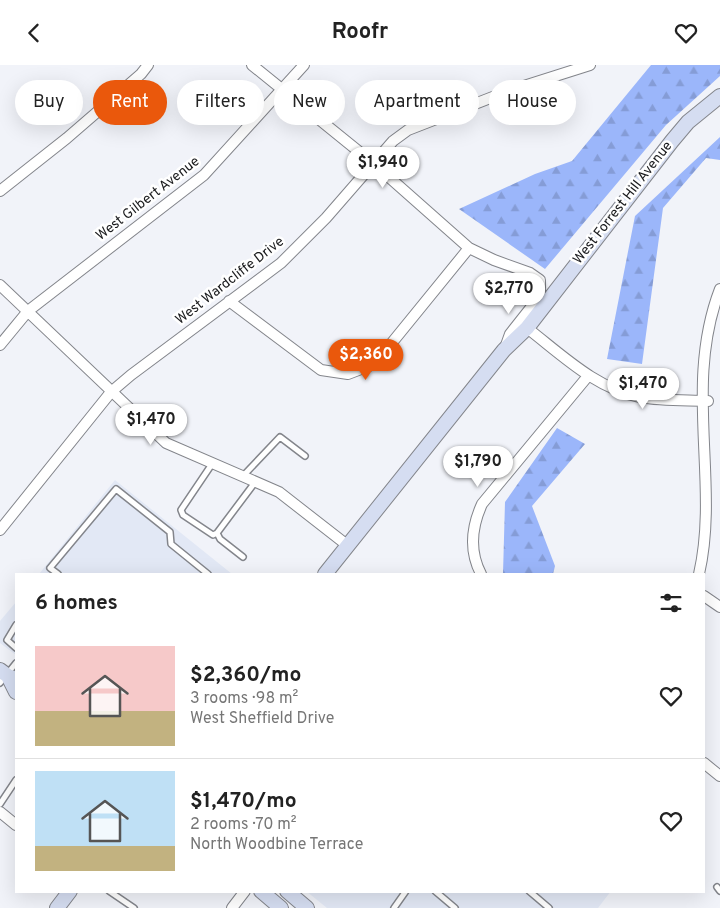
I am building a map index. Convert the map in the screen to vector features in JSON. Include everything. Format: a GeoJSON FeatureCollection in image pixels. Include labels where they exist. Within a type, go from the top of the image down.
{"type":"FeatureCollection","features":[{"type":"Feature","properties":{"kind":"street"},"geometry":{"type":"LineString","coordinates":[[0,191],[67,138],[141,75],[148,65]]}},
{"type":"Feature","properties":{"kind":"street"},"geometry":{"type":"LineString","coordinates":[[252,65],[274,82]]}},
{"type":"Feature","properties":{"kind":"street","name":"West Gilbert Avenue"},"geometry":{"type":"LineString","coordinates":[[291,80],[304,65]]}},
{"type":"Feature","properties":{"kind":"street","name":"West Wardcliffe Drive"},"geometry":{"type":"LineString","coordinates":[[0,530],[111,392],[281,263],[326,218],[393,141],[408,130],[508,91],[590,65]]}},
{"type":"Feature","properties":{"kind":"street","name":"West Forrest Hill Avenue"},"geometry":{"type":"LineString","coordinates":[[329,572],[347,545],[504,350],[527,328],[672,141],[688,122],[720,96]]}},
{"type":"Feature","properties":{"kind":"street","name":"West Gilbert Avenue"},"geometry":{"type":"LineString","coordinates":[[0,345],[28,311],[204,175],[274,99]]}},
{"type":"Feature","properties":{"kind":"street"},"geometry":{"type":"LineString","coordinates":[[326,125],[469,248],[494,260],[530,273],[540,280],[540,296],[510,334],[504,350]]}},
{"type":"Feature","properties":{"kind":"street"},"geometry":{"type":"LineString","coordinates":[[229,301],[321,370],[348,374],[369,367],[386,350],[469,248]]}},
{"type":"Feature","properties":{"kind":"street"},"geometry":{"type":"LineString","coordinates":[[0,285],[166,443],[256,481],[297,504],[347,545]]}},
{"type":"Feature","properties":{"kind":"street"},"geometry":{"type":"LineString","coordinates":[[716,469],[708,401],[706,344],[709,319],[720,289]]}},
{"type":"Feature","properties":{"kind":"street"},"geometry":{"type":"LineString","coordinates":[[527,328],[588,376],[618,390],[639,397],[708,401]]}},
{"type":"Feature","properties":{"kind":"street"},"geometry":{"type":"LineString","coordinates":[[480,573],[473,541],[474,523],[482,503],[588,376]]}},
{"type":"Feature","properties":{"kind":"street"},"geometry":{"type":"LineString","coordinates":[[700,573],[708,556],[717,514]]}},
{"type":"Feature","properties":{"kind":"street"},"geometry":{"type":"LineString","coordinates":[[705,597],[720,607]]}},
{"type":"Feature","properties":{"kind":"street"},"geometry":{"type":"LineString","coordinates":[[6,676],[15,690]]}},
{"type":"Feature","properties":{"kind":"street"},"geometry":{"type":"LineString","coordinates":[[705,764],[720,776]]}},
{"type":"Feature","properties":{"kind":"street"},"geometry":{"type":"LineString","coordinates":[[0,812],[15,824]]}},
{"type":"Feature","properties":{"kind":"street"},"geometry":{"type":"LineString","coordinates":[[57,908],[68,893]]}},
{"type":"Feature","properties":{"kind":"street"},"geometry":{"type":"LineString","coordinates":[[232,908],[243,893]]}},
{"type":"Feature","properties":{"kind":"street"},"geometry":{"type":"LineString","coordinates":[[263,893],[282,908]]}},
{"type":"Feature","properties":{"kind":"street"},"geometry":{"type":"LineString","coordinates":[[289,893],[307,908]]}},
{"type":"Feature","properties":{"kind":"lane"},"geometry":{"type":"LineString","coordinates":[[243,476],[280,437],[305,456]]}},
{"type":"Feature","properties":{"kind":"lane"},"geometry":{"type":"LineString","coordinates":[[212,464],[181,510],[184,515],[212,535],[217,533],[256,481]]}},
{"type":"Feature","properties":{"kind":"lane"},"geometry":{"type":"LineString","coordinates":[[57,573],[50,568],[116,489],[170,532],[171,545],[207,573]]}},
{"type":"Feature","properties":{"kind":"lane"},"geometry":{"type":"LineString","coordinates":[[217,533],[220,539],[243,557]]}},
{"type":"Feature","properties":{"kind":"lane"},"geometry":{"type":"LineString","coordinates":[[15,627],[8,639],[15,647]]}},
{"type":"Feature","properties":{"kind":"lane"},"geometry":{"type":"LineString","coordinates":[[6,676],[15,664]]}},
{"type":"Feature","properties":{"kind":"lane"},"geometry":{"type":"LineString","coordinates":[[0,804],[15,782]]}},
{"type":"Feature","properties":{"kind":"lane"},"geometry":{"type":"LineString","coordinates":[[112,893],[134,908]]}},
{"type":"Feature","properties":{"kind":"lane"},"geometry":{"type":"LineString","coordinates":[[394,908],[405,893]]}},
{"type":"Feature","properties":{"kind":"lane"},"geometry":{"type":"LineString","coordinates":[[437,893],[455,908]]}},
{"type":"Feature","properties":{"kind":"lane"},"geometry":{"type":"LineString","coordinates":[[531,893],[549,908]]}},
{"type":"Feature","properties":{"kind":"shaded area"},"geometry":{"type":"Polygon","coordinates":[[[115,480],[231,573],[40,573],[115,480]]]}},
{"type":"Feature","properties":{"kind":"shaded area"},"geometry":{"type":"Polygon","coordinates":[[[15,603],[15,654],[0,643],[0,621],[15,603]]]}},
{"type":"Feature","properties":{"kind":"shaded area"},"geometry":{"type":"Polygon","coordinates":[[[308,893],[609,893],[598,908],[327,908],[308,893]]]}},
{"type":"Feature","properties":{"kind":"green space"},"geometry":{"type":"Polygon","coordinates":[[[651,65],[720,65],[720,76],[666,125],[545,269],[459,209],[535,174],[572,161],[651,65]]]}},
{"type":"Feature","properties":{"kind":"green space"},"geometry":{"type":"Polygon","coordinates":[[[720,137],[720,160],[706,158],[663,208],[642,364],[607,359],[635,216],[720,137]]]}},
{"type":"Feature","properties":{"kind":"green space"},"geometry":{"type":"Polygon","coordinates":[[[557,428],[585,444],[532,506],[555,566],[553,573],[503,573],[505,502],[557,428]]]}}]}
